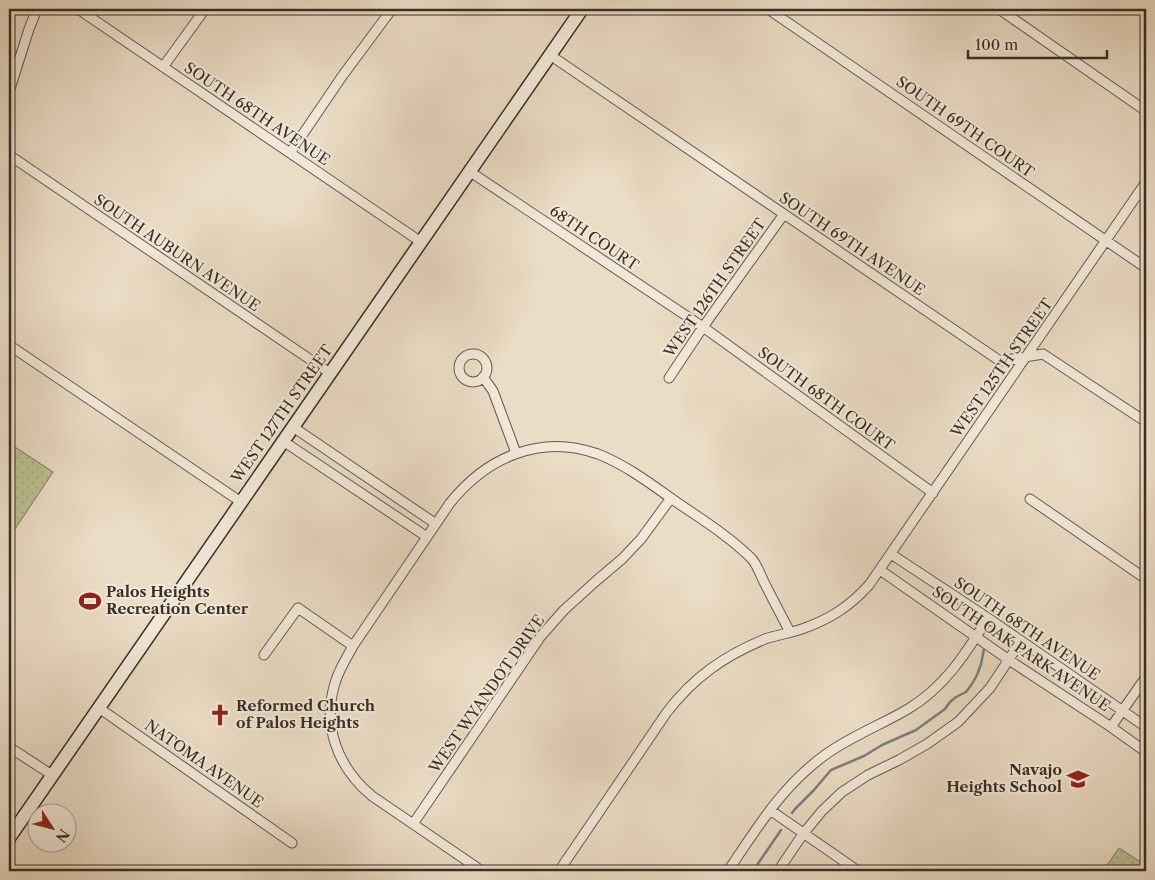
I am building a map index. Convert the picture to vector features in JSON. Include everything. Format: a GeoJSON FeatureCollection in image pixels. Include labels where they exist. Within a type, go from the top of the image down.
{"type":"FeatureCollection","features":[{"type":"Feature","properties":{"kind":"main road","name":"WEST 127TH STREET"},"geometry":{"type":"LineString","coordinates":[[9,838],[582,9]]}},
{"type":"Feature","properties":{"kind":"street"},"geometry":{"type":"LineString","coordinates":[[9,92],[37,9]]}},
{"type":"Feature","properties":{"kind":"street","name":"SOUTH 68TH AVENUE"},"geometry":{"type":"LineString","coordinates":[[78,9],[421,242]]}},
{"type":"Feature","properties":{"kind":"street"},"geometry":{"type":"LineString","coordinates":[[163,67],[206,9]]}},
{"type":"Feature","properties":{"kind":"street"},"geometry":{"type":"LineString","coordinates":[[290,153],[343,75],[392,9]]}},
{"type":"Feature","properties":{"kind":"street","name":"SOUTH 69TH COURT"},"geometry":{"type":"LineString","coordinates":[[768,9],[1146,268]]}},
{"type":"Feature","properties":{"kind":"street"},"geometry":{"type":"LineString","coordinates":[[999,9],[1146,112]]}},
{"type":"Feature","properties":{"kind":"street","name":"SOUTH 69TH AVENUE"},"geometry":{"type":"LineString","coordinates":[[550,55],[1000,361],[1043,354],[1146,422]]}},
{"type":"Feature","properties":{"kind":"street","name":"SOUTH AUBURN AVENUE"},"geometry":{"type":"LineString","coordinates":[[9,155],[330,373]]}},
{"type":"Feature","properties":{"kind":"street","name":"68TH COURT"},"geometry":{"type":"LineString","coordinates":[[469,171],[702,328]]}},
{"type":"Feature","properties":{"kind":"street","name":"WEST 125TH STREET"},"geometry":{"type":"LineString","coordinates":[[559,871],[667,712],[684,691],[703,674],[724,660],[766,639],[801,630],[836,614],[858,596],[880,570],[1146,182]]}},
{"type":"Feature","properties":{"kind":"street","name":"WEST 126TH STREET"},"geometry":{"type":"LineString","coordinates":[[669,378],[702,328],[784,214]]}},
{"type":"Feature","properties":{"kind":"street","name":"SOUTH 68TH COURT"},"geometry":{"type":"LineString","coordinates":[[702,328],[933,493]]}},
{"type":"Feature","properties":{"kind":"street"},"geometry":{"type":"LineString","coordinates":[[9,345],[241,502]]}},
{"type":"Feature","properties":{"kind":"street"},"geometry":{"type":"LineString","coordinates":[[483,377],[495,397],[516,453]]}},
{"type":"Feature","properties":{"kind":"street"},"geometry":{"type":"LineString","coordinates":[[293,427],[436,524]]}},
{"type":"Feature","properties":{"kind":"street"},"geometry":{"type":"LineString","coordinates":[[283,441],[427,537]]}},
{"type":"Feature","properties":{"kind":"street"},"geometry":{"type":"LineString","coordinates":[[482,871],[362,788],[349,771],[336,748],[331,725],[333,690],[342,664],[436,524],[458,494],[475,477],[487,468],[516,453],[537,449],[562,447],[597,454],[632,472],[671,498],[727,537],[752,560],[790,632]]}},
{"type":"Feature","properties":{"kind":"street","name":"WEST WYANDOT DRIVE"},"geometry":{"type":"LineString","coordinates":[[413,824],[541,636],[564,610],[622,560],[641,539],[671,498]]}},
{"type":"Feature","properties":{"kind":"street"},"geometry":{"type":"LineString","coordinates":[[1030,499],[1146,579]]}},
{"type":"Feature","properties":{"kind":"street","name":"SOUTH 68TH AVENUE"},"geometry":{"type":"LineString","coordinates":[[891,554],[988,618],[1146,728]]}},
{"type":"Feature","properties":{"kind":"street","name":"SOUTH OAK PARK AVENUE"},"geometry":{"type":"LineString","coordinates":[[880,570],[1146,752]]}},
{"type":"Feature","properties":{"kind":"street"},"geometry":{"type":"LineString","coordinates":[[264,655],[298,608],[353,646]]}},
{"type":"Feature","properties":{"kind":"street"},"geometry":{"type":"LineString","coordinates":[[728,871],[770,810],[798,777],[825,755],[853,737],[910,708],[935,689],[956,668],[988,618]]}},
{"type":"Feature","properties":{"kind":"street"},"geometry":{"type":"LineString","coordinates":[[778,871],[803,834],[822,811],[842,792],[868,774],[899,760],[927,744],[958,722],[990,688],[1021,641]]}},
{"type":"Feature","properties":{"kind":"street"},"geometry":{"type":"LineString","coordinates":[[1112,727],[1146,677]]}},
{"type":"Feature","properties":{"kind":"street","name":"NATOMA AVENUE"},"geometry":{"type":"LineString","coordinates":[[99,708],[292,843]]}},
{"type":"Feature","properties":{"kind":"street"},"geometry":{"type":"LineString","coordinates":[[9,746],[52,775]]}},
{"type":"Feature","properties":{"kind":"street"},"geometry":{"type":"LineString","coordinates":[[770,810],[858,871]]}},
{"type":"Feature","properties":{"kind":"green space"},"geometry":{"type":"Polygon","coordinates":[[[9,443],[53,472],[9,538],[9,443]]]}},
{"type":"Feature","properties":{"kind":"green space"},"geometry":{"type":"Polygon","coordinates":[[[1119,848],[1142,863],[1146,857],[1146,871],[1103,871],[1119,848]]]}},
{"type":"Feature","properties":{"kind":"waterway"},"geometry":{"type":"LineString","coordinates":[[792,813],[831,770],[916,730],[945,709],[956,697],[966,692],[977,675],[984,649]]}},
{"type":"Feature","properties":{"kind":"waterway"},"geometry":{"type":"LineString","coordinates":[[753,871],[781,830]]}},
{"type":"Feature","properties":{"kind":"place","name":"Palos Heights Recreation Center"},"geometry":{"type":"Point","coordinates":[90,601]}},
{"type":"Feature","properties":{"kind":"place","name":"Reformed Church of Palos Heights"},"geometry":{"type":"Point","coordinates":[220,715]}},
{"type":"Feature","properties":{"kind":"place","name":"Navajo Heights School"},"geometry":{"type":"Point","coordinates":[1078,779]}}]}
